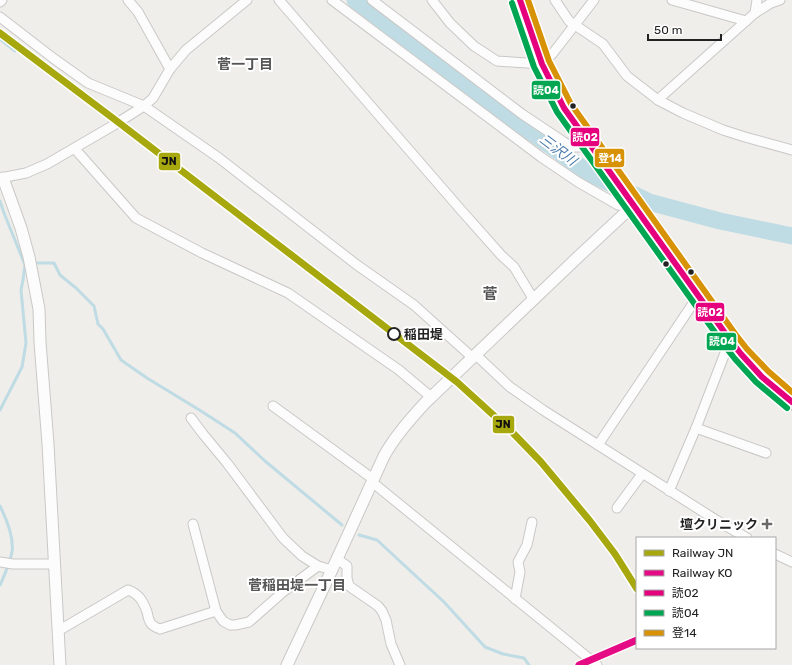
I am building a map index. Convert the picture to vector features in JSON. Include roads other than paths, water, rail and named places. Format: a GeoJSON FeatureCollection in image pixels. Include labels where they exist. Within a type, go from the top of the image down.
{"type":"FeatureCollection","features":[{"type":"Feature","properties":{"kind":"main road"},"geometry":{"type":"LineString","coordinates":[[520,0],[542,64],[564,108],[614,178],[630,209],[741,354],[762,377],[792,402]]}},
{"type":"Feature","properties":{"kind":"street"},"geometry":{"type":"LineString","coordinates":[[128,0],[138,12],[170,69]]}},
{"type":"Feature","properties":{"kind":"street"},"geometry":{"type":"LineString","coordinates":[[60,665],[39,309],[29,257],[21,228],[1,175],[26,173],[47,164],[75,149],[144,106],[153,98],[170,69],[186,50],[247,0]]}},
{"type":"Feature","properties":{"kind":"street"},"geometry":{"type":"LineString","coordinates":[[279,0],[461,210],[501,255],[514,267],[534,300]]}},
{"type":"Feature","properties":{"kind":"street"},"geometry":{"type":"LineString","coordinates":[[287,665],[332,570],[372,480],[391,444],[413,416],[431,397],[630,209],[612,202],[578,182],[541,157],[332,0]]}},
{"type":"Feature","properties":{"kind":"street"},"geometry":{"type":"LineString","coordinates":[[372,0],[522,114],[558,138],[572,147],[580,147],[590,144]]}},
{"type":"Feature","properties":{"kind":"street"},"geometry":{"type":"LineString","coordinates":[[432,0],[450,23],[474,46],[497,60],[542,64],[553,54],[594,0]]}},
{"type":"Feature","properties":{"kind":"street"},"geometry":{"type":"LineString","coordinates":[[555,0],[569,21],[603,44],[627,76],[658,100],[683,113],[723,130],[792,150]]}},
{"type":"Feature","properties":{"kind":"street"},"geometry":{"type":"LineString","coordinates":[[672,0],[746,21]]}},
{"type":"Feature","properties":{"kind":"street"},"geometry":{"type":"LineString","coordinates":[[755,13],[757,0]]}},
{"type":"Feature","properties":{"kind":"street"},"geometry":{"type":"LineString","coordinates":[[658,100],[755,13],[771,3],[780,0]]}},
{"type":"Feature","properties":{"kind":"street"},"geometry":{"type":"LineString","coordinates":[[0,17],[53,58],[88,82],[144,106],[219,158],[357,265],[414,305],[510,387],[542,410],[744,537]]}},
{"type":"Feature","properties":{"kind":"street"},"geometry":{"type":"LineString","coordinates":[[75,149],[136,218],[202,254],[288,293],[400,370],[431,397]]}},
{"type":"Feature","properties":{"kind":"street"},"geometry":{"type":"LineString","coordinates":[[598,445],[698,296]]}},
{"type":"Feature","properties":{"kind":"street"},"geometry":{"type":"LineString","coordinates":[[669,490],[696,428],[730,340]]}},
{"type":"Feature","properties":{"kind":"street"},"geometry":{"type":"LineString","coordinates":[[273,406],[372,480],[597,665]]}},
{"type":"Feature","properties":{"kind":"street"},"geometry":{"type":"LineString","coordinates":[[191,418],[283,538],[302,556],[318,566],[332,570]]}},
{"type":"Feature","properties":{"kind":"street"},"geometry":{"type":"LineString","coordinates":[[696,428],[766,453]]}},
{"type":"Feature","properties":{"kind":"street"},"geometry":{"type":"LineString","coordinates":[[617,508],[642,474]]}},
{"type":"Feature","properties":{"kind":"street"},"geometry":{"type":"LineString","coordinates":[[515,599],[520,572],[518,562],[527,545],[532,522]]}},
{"type":"Feature","properties":{"kind":"street"},"geometry":{"type":"LineString","coordinates":[[193,524],[216,611],[223,621],[230,625],[249,622],[283,592],[318,566]]}},
{"type":"Feature","properties":{"kind":"street"},"geometry":{"type":"LineString","coordinates":[[776,554],[792,562]]}},
{"type":"Feature","properties":{"kind":"street"},"geometry":{"type":"LineString","coordinates":[[337,559],[346,566],[347,578],[350,586],[378,606],[382,611],[386,620],[391,644],[400,665]]}},
{"type":"Feature","properties":{"kind":"street"},"geometry":{"type":"LineString","coordinates":[[6,563],[54,564]]}},
{"type":"Feature","properties":{"kind":"street"},"geometry":{"type":"LineString","coordinates":[[58,631],[128,590],[138,596],[145,607],[150,622],[153,626],[160,630],[216,611]]}},
{"type":"Feature","properties":{"kind":"waterway","name":"三沢川"},"geometry":{"type":"LineString","coordinates":[[355,0],[510,117],[589,173],[649,202],[720,221],[792,236]]}},
{"type":"Feature","properties":{"kind":"waterway"},"geometry":{"type":"LineString","coordinates":[[0,39],[15,51]]}},
{"type":"Feature","properties":{"kind":"waterway"},"geometry":{"type":"LineString","coordinates":[[0,201],[25,265],[21,290],[26,343],[22,367],[0,410]]}},
{"type":"Feature","properties":{"kind":"waterway"},"geometry":{"type":"LineString","coordinates":[[37,263],[54,263],[60,275],[94,306],[98,324],[103,329],[121,360],[235,433],[265,461],[342,525]]}},
{"type":"Feature","properties":{"kind":"waterway"},"geometry":{"type":"LineString","coordinates":[[0,506],[5,516],[12,541],[10,560],[0,585]]}},
{"type":"Feature","properties":{"kind":"waterway"},"geometry":{"type":"LineString","coordinates":[[359,535],[377,540],[444,602],[485,647],[503,654],[524,658],[529,665]]}},
{"type":"Feature","properties":{"kind":"rail line","name":"JN"},"geometry":{"type":"LineString","coordinates":[[0,33],[457,382],[513,433],[541,462],[590,521],[615,554],[636,587]]}},
{"type":"Feature","properties":{"kind":"rail line","name":"KO"},"geometry":{"type":"LineString","coordinates":[[579,665],[636,640]]}},
{"type":"Feature","properties":{"kind":"place","name":"稲田堤"},"geometry":{"type":"Point","coordinates":[394,334]}},
{"type":"Feature","properties":{"kind":"place","name":"壇クリニック"},"geometry":{"type":"Point","coordinates":[767,524]}},
{"type":"Feature","properties":{"kind":"district","name":"菅一丁目"},"geometry":{"type":"Point","coordinates":[245,64]}},
{"type":"Feature","properties":{"kind":"district","name":"菅"},"geometry":{"type":"Point","coordinates":[490,294]}},
{"type":"Feature","properties":{"kind":"district","name":"菅稲田堤一丁目"},"geometry":{"type":"Point","coordinates":[297,585]}}]}
